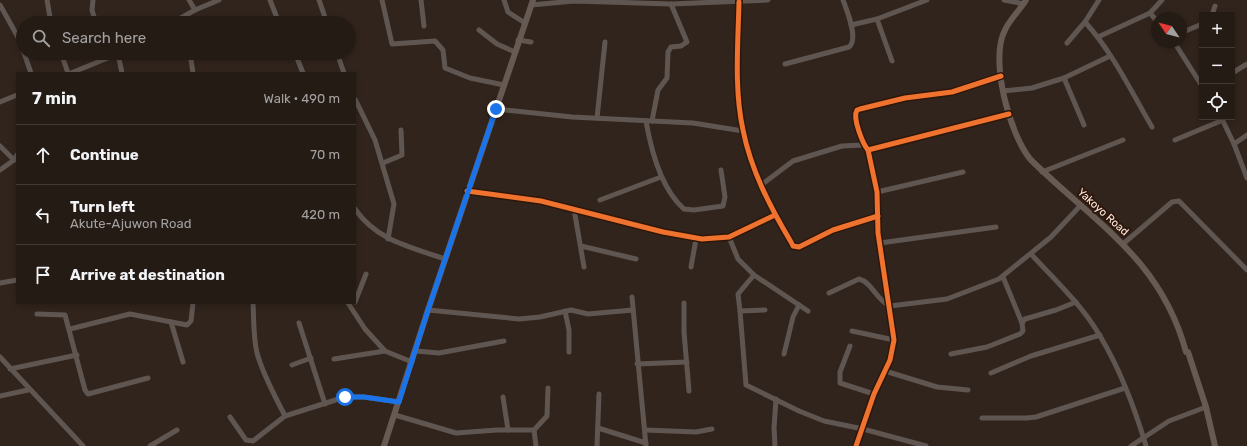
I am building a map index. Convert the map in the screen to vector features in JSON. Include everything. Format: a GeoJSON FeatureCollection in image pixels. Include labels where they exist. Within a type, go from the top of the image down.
{"type":"FeatureCollection","features":[{"type":"Feature","properties":{"kind":"main road","name":"Yakoyo Road"},"geometry":{"type":"LineString","coordinates":[[1025,2],[1004,30],[998,55],[1003,91],[1009,114],[1021,147],[1042,172],[1081,205],[1123,244],[1157,284],[1170,308],[1181,333],[1186,352],[1188,352],[1206,407],[1215,446]]}},
{"type":"Feature","properties":{"kind":"main road"},"geometry":{"type":"LineString","coordinates":[[384,446],[467,191],[532,3]]}},
{"type":"Feature","properties":{"kind":"street"},"geometry":{"type":"LineString","coordinates":[[46,0],[49,16]]}},
{"type":"Feature","properties":{"kind":"street"},"geometry":{"type":"LineString","coordinates":[[93,0],[92,10],[94,16]]}},
{"type":"Feature","properties":{"kind":"street"},"geometry":{"type":"LineString","coordinates":[[190,0],[195,10]]}},
{"type":"Feature","properties":{"kind":"street"},"geometry":{"type":"LineString","coordinates":[[185,16],[195,10],[220,0]]}},
{"type":"Feature","properties":{"kind":"street"},"geometry":{"type":"LineString","coordinates":[[270,0],[276,16]]}},
{"type":"Feature","properties":{"kind":"street"},"geometry":{"type":"LineString","coordinates":[[319,0],[325,16]]}},
{"type":"Feature","properties":{"kind":"street"},"geometry":{"type":"LineString","coordinates":[[382,0],[392,44],[435,41],[441,47],[444,68],[470,78],[504,85]]}},
{"type":"Feature","properties":{"kind":"street"},"geometry":{"type":"LineString","coordinates":[[421,0],[424,26]]}},
{"type":"Feature","properties":{"kind":"street"},"geometry":{"type":"LineString","coordinates":[[504,0],[508,12],[525,23]]}},
{"type":"Feature","properties":{"kind":"street"},"geometry":{"type":"LineString","coordinates":[[532,3],[622,1],[671,4],[707,1],[739,2],[768,0]]}},
{"type":"Feature","properties":{"kind":"street"},"geometry":{"type":"LineString","coordinates":[[785,64],[849,47],[854,41],[851,25],[843,0]]}},
{"type":"Feature","properties":{"kind":"street"},"geometry":{"type":"LineString","coordinates":[[851,25],[877,19],[927,0]]}},
{"type":"Feature","properties":{"kind":"street"},"geometry":{"type":"LineString","coordinates":[[1004,0],[1025,2]]}},
{"type":"Feature","properties":{"kind":"street"},"geometry":{"type":"LineString","coordinates":[[1067,43],[1085,22],[1099,0]]}},
{"type":"Feature","properties":{"kind":"street"},"geometry":{"type":"LineString","coordinates":[[1098,37],[1150,13],[1162,0]]}},
{"type":"Feature","properties":{"kind":"street"},"geometry":{"type":"LineString","coordinates":[[739,2],[738,84],[743,131],[760,186],[791,242],[796,247],[833,230],[878,216]]}},
{"type":"Feature","properties":{"kind":"street"},"geometry":{"type":"LineString","coordinates":[[652,121],[658,90],[667,78],[668,52],[671,47],[681,46],[687,42],[671,4]]}},
{"type":"Feature","properties":{"kind":"street"},"geometry":{"type":"LineString","coordinates":[[0,5],[16,34]]}},
{"type":"Feature","properties":{"kind":"street"},"geometry":{"type":"LineString","coordinates":[[1213,12],[1215,6]]}},
{"type":"Feature","properties":{"kind":"street"},"geometry":{"type":"LineString","coordinates":[[877,19],[892,61]]}},
{"type":"Feature","properties":{"kind":"street"},"geometry":{"type":"LineString","coordinates":[[1085,22],[1098,37],[1152,127]]}},
{"type":"Feature","properties":{"kind":"street"},"geometry":{"type":"LineString","coordinates":[[1187,30],[1199,25]]}},
{"type":"Feature","properties":{"kind":"street"},"geometry":{"type":"LineString","coordinates":[[479,30],[497,44],[515,52]]}},
{"type":"Feature","properties":{"kind":"street"},"geometry":{"type":"LineString","coordinates":[[518,40],[531,42]]}},
{"type":"Feature","properties":{"kind":"street"},"geometry":{"type":"LineString","coordinates":[[597,118],[605,42]]}},
{"type":"Feature","properties":{"kind":"street"},"geometry":{"type":"LineString","coordinates":[[1178,48],[1201,84]]}},
{"type":"Feature","properties":{"kind":"street"},"geometry":{"type":"LineString","coordinates":[[1003,91],[1032,88],[1064,78],[1110,56]]}},
{"type":"Feature","properties":{"kind":"street"},"geometry":{"type":"LineString","coordinates":[[26,60],[31,72]]}},
{"type":"Feature","properties":{"kind":"street"},"geometry":{"type":"LineString","coordinates":[[64,60],[70,72]]}},
{"type":"Feature","properties":{"kind":"street"},"geometry":{"type":"LineString","coordinates":[[72,72],[95,60]]}},
{"type":"Feature","properties":{"kind":"street"},"geometry":{"type":"LineString","coordinates":[[120,60],[122,72]]}},
{"type":"Feature","properties":{"kind":"street"},"geometry":{"type":"LineString","coordinates":[[191,60],[193,72]]}},
{"type":"Feature","properties":{"kind":"street"},"geometry":{"type":"LineString","coordinates":[[298,60],[303,72]]}},
{"type":"Feature","properties":{"kind":"street"},"geometry":{"type":"LineString","coordinates":[[339,60],[344,72]]}},
{"type":"Feature","properties":{"kind":"street"},"geometry":{"type":"LineString","coordinates":[[1235,71],[1247,64]]}},
{"type":"Feature","properties":{"kind":"street"},"geometry":{"type":"LineString","coordinates":[[856,446],[874,394],[893,352],[894,340],[880,243],[877,192],[868,150],[864,145],[855,117],[857,110],[905,98],[952,92],[1001,76]]}},
{"type":"Feature","properties":{"kind":"street"},"geometry":{"type":"LineString","coordinates":[[1064,78],[1084,126]]}},
{"type":"Feature","properties":{"kind":"street"},"geometry":{"type":"LineString","coordinates":[[0,102],[16,95]]}},
{"type":"Feature","properties":{"kind":"street"},"geometry":{"type":"LineString","coordinates":[[356,101],[375,140],[394,204],[388,239]]}},
{"type":"Feature","properties":{"kind":"street"},"geometry":{"type":"LineString","coordinates":[[496,109],[597,118],[693,123],[743,131]]}},
{"type":"Feature","properties":{"kind":"street"},"geometry":{"type":"LineString","coordinates":[[868,150],[1009,114]]}},
{"type":"Feature","properties":{"kind":"street"},"geometry":{"type":"LineString","coordinates":[[1175,140],[1218,120]]}},
{"type":"Feature","properties":{"kind":"street"},"geometry":{"type":"LineString","coordinates":[[1223,120],[1247,178]]}},
{"type":"Feature","properties":{"kind":"street"},"geometry":{"type":"LineString","coordinates":[[646,121],[650,146],[661,177],[684,209],[694,210],[719,207],[725,202],[721,170]]}},
{"type":"Feature","properties":{"kind":"street"},"geometry":{"type":"LineString","coordinates":[[383,163],[402,155],[401,130]]}},
{"type":"Feature","properties":{"kind":"street"},"geometry":{"type":"LineString","coordinates":[[1234,144],[1247,135]]}},
{"type":"Feature","properties":{"kind":"street"},"geometry":{"type":"LineString","coordinates":[[1042,172],[1123,140]]}},
{"type":"Feature","properties":{"kind":"street"},"geometry":{"type":"LineString","coordinates":[[760,186],[793,161],[842,146],[864,145]]}},
{"type":"Feature","properties":{"kind":"street"},"geometry":{"type":"LineString","coordinates":[[0,146],[16,157],[0,170]]}},
{"type":"Feature","properties":{"kind":"street"},"geometry":{"type":"LineString","coordinates":[[877,192],[963,172]]}},
{"type":"Feature","properties":{"kind":"street"},"geometry":{"type":"LineString","coordinates":[[600,200],[661,177]]}},
{"type":"Feature","properties":{"kind":"street"},"geometry":{"type":"LineString","coordinates":[[467,191],[541,201],[696,239],[729,237],[775,215]]}},
{"type":"Feature","properties":{"kind":"street"},"geometry":{"type":"LineString","coordinates":[[1123,244],[1172,202],[1179,201],[1247,270]]}},
{"type":"Feature","properties":{"kind":"street"},"geometry":{"type":"LineString","coordinates":[[829,294],[861,280],[883,303],[890,306],[947,299],[1003,277],[1051,237],[1081,205]]}},
{"type":"Feature","properties":{"kind":"street"},"geometry":{"type":"LineString","coordinates":[[574,209],[584,267]]}},
{"type":"Feature","properties":{"kind":"street"},"geometry":{"type":"LineString","coordinates":[[356,211],[364,223],[388,239],[445,259]]}},
{"type":"Feature","properties":{"kind":"street"},"geometry":{"type":"LineString","coordinates":[[880,243],[996,227]]}},
{"type":"Feature","properties":{"kind":"street"},"geometry":{"type":"LineString","coordinates":[[729,237],[738,260],[754,275],[808,311]]}},
{"type":"Feature","properties":{"kind":"street"},"geometry":{"type":"LineString","coordinates":[[691,267],[696,239]]}},
{"type":"Feature","properties":{"kind":"street"},"geometry":{"type":"LineString","coordinates":[[581,246],[636,259]]}},
{"type":"Feature","properties":{"kind":"street"},"geometry":{"type":"LineString","coordinates":[[1031,254],[1076,302],[1100,336],[1125,388],[1146,446]]}},
{"type":"Feature","properties":{"kind":"street"},"geometry":{"type":"LineString","coordinates":[[356,299],[366,274]]}},
{"type":"Feature","properties":{"kind":"street"},"geometry":{"type":"LineString","coordinates":[[754,275],[738,294],[746,385],[799,411],[824,421],[863,429],[926,446]]}},
{"type":"Feature","properties":{"kind":"street"},"geometry":{"type":"LineString","coordinates":[[951,354],[987,347],[1020,334],[1023,331],[1022,323],[1003,277]]}},
{"type":"Feature","properties":{"kind":"street"},"geometry":{"type":"LineString","coordinates":[[0,283],[16,280]]}},
{"type":"Feature","properties":{"kind":"street"},"geometry":{"type":"LineString","coordinates":[[598,428],[646,444],[632,297]]}},
{"type":"Feature","properties":{"kind":"street"},"geometry":{"type":"LineString","coordinates":[[684,302],[689,391]]}},
{"type":"Feature","properties":{"kind":"street"},"geometry":{"type":"LineString","coordinates":[[1022,323],[1025,319],[1056,310],[1076,302]]}},
{"type":"Feature","properties":{"kind":"street"},"geometry":{"type":"LineString","coordinates":[[70,329],[130,314],[185,326],[190,324],[193,304]]}},
{"type":"Feature","properties":{"kind":"street"},"geometry":{"type":"LineString","coordinates":[[253,304],[253,322],[257,352],[265,375],[286,416]]}},
{"type":"Feature","properties":{"kind":"street"},"geometry":{"type":"LineString","coordinates":[[349,304],[365,329],[385,351],[412,362]]}},
{"type":"Feature","properties":{"kind":"street"},"geometry":{"type":"LineString","coordinates":[[352,309],[354,304]]}},
{"type":"Feature","properties":{"kind":"street"},"geometry":{"type":"LineString","coordinates":[[784,354],[793,317],[799,305]]}},
{"type":"Feature","properties":{"kind":"street"},"geometry":{"type":"LineString","coordinates":[[428,310],[519,319],[540,317],[565,311],[577,310],[588,314],[633,310]]}},
{"type":"Feature","properties":{"kind":"street"},"geometry":{"type":"LineString","coordinates":[[740,311],[765,310]]}},
{"type":"Feature","properties":{"kind":"street"},"geometry":{"type":"LineString","coordinates":[[565,311],[569,330],[569,352]]}},
{"type":"Feature","properties":{"kind":"street"},"geometry":{"type":"LineString","coordinates":[[37,314],[63,313],[66,316],[85,390],[88,394],[148,378]]}},
{"type":"Feature","properties":{"kind":"street"},"geometry":{"type":"LineString","coordinates":[[171,322],[183,362]]}},
{"type":"Feature","properties":{"kind":"street"},"geometry":{"type":"LineString","coordinates":[[299,323],[325,404]]}},
{"type":"Feature","properties":{"kind":"street"},"geometry":{"type":"LineString","coordinates":[[852,331],[894,340]]}},
{"type":"Feature","properties":{"kind":"street"},"geometry":{"type":"LineString","coordinates":[[991,373],[1031,356],[1100,336]]}},
{"type":"Feature","properties":{"kind":"street"},"geometry":{"type":"LineString","coordinates":[[416,351],[439,353],[504,341]]}},
{"type":"Feature","properties":{"kind":"street"},"geometry":{"type":"LineString","coordinates":[[850,346],[840,372],[840,383],[874,394]]}},
{"type":"Feature","properties":{"kind":"street"},"geometry":{"type":"LineString","coordinates":[[334,359],[385,351]]}},
{"type":"Feature","properties":{"kind":"street"},"geometry":{"type":"LineString","coordinates":[[10,369],[77,355]]}},
{"type":"Feature","properties":{"kind":"street"},"geometry":{"type":"LineString","coordinates":[[0,357],[28,390],[82,446]]}},
{"type":"Feature","properties":{"kind":"street"},"geometry":{"type":"LineString","coordinates":[[292,365],[311,358]]}},
{"type":"Feature","properties":{"kind":"street"},"geometry":{"type":"LineString","coordinates":[[638,364],[687,362]]}},
{"type":"Feature","properties":{"kind":"street"},"geometry":{"type":"LineString","coordinates":[[885,372],[936,387],[968,390]]}},
{"type":"Feature","properties":{"kind":"street"},"geometry":{"type":"LineString","coordinates":[[395,415],[456,433],[534,430],[547,416],[548,388]]}},
{"type":"Feature","properties":{"kind":"street"},"geometry":{"type":"LineString","coordinates":[[982,418],[1027,418],[1125,388]]}},
{"type":"Feature","properties":{"kind":"street"},"geometry":{"type":"LineString","coordinates":[[0,396],[28,390]]}},
{"type":"Feature","properties":{"kind":"street"},"geometry":{"type":"LineString","coordinates":[[597,446],[599,394]]}},
{"type":"Feature","properties":{"kind":"street"},"geometry":{"type":"LineString","coordinates":[[230,417],[246,440],[253,442],[286,416],[345,397],[364,397],[399,402]]}},
{"type":"Feature","properties":{"kind":"street"},"geometry":{"type":"LineString","coordinates":[[503,397],[508,430]]}},
{"type":"Feature","properties":{"kind":"street"},"geometry":{"type":"LineString","coordinates":[[775,446],[774,428],[776,399]]}},
{"type":"Feature","properties":{"kind":"street"},"geometry":{"type":"LineString","coordinates":[[1131,446],[1169,421],[1206,407]]}},
{"type":"Feature","properties":{"kind":"street"},"geometry":{"type":"LineString","coordinates":[[645,430],[696,432],[712,429]]}},
{"type":"Feature","properties":{"kind":"street"},"geometry":{"type":"LineString","coordinates":[[150,446],[177,430]]}},
{"type":"Feature","properties":{"kind":"street"},"geometry":{"type":"LineString","coordinates":[[534,430],[536,446]]}},
{"type":"Feature","properties":{"kind":"cycle path"},"geometry":{"type":"LineString","coordinates":[[739,2],[737,50],[738,99],[746,145],[762,188],[793,246],[799,247],[833,230],[878,216]]}},
{"type":"Feature","properties":{"kind":"cycle path"},"geometry":{"type":"LineString","coordinates":[[1001,76],[952,92],[905,98],[857,110],[857,125],[863,142],[868,150],[1009,114]]}},
{"type":"Feature","properties":{"kind":"cycle path"},"geometry":{"type":"LineString","coordinates":[[856,446],[874,394],[890,360],[894,340],[878,233],[877,192],[868,150]]}},
{"type":"Feature","properties":{"kind":"cycle path"},"geometry":{"type":"LineString","coordinates":[[467,191],[541,201],[663,232],[702,239],[729,237],[775,215]]}},
{"type":"Feature","properties":{"kind":"route"},"geometry":{"type":"LineString","coordinates":[[345,397],[364,397],[399,402],[467,191],[496,109]]}}]}
